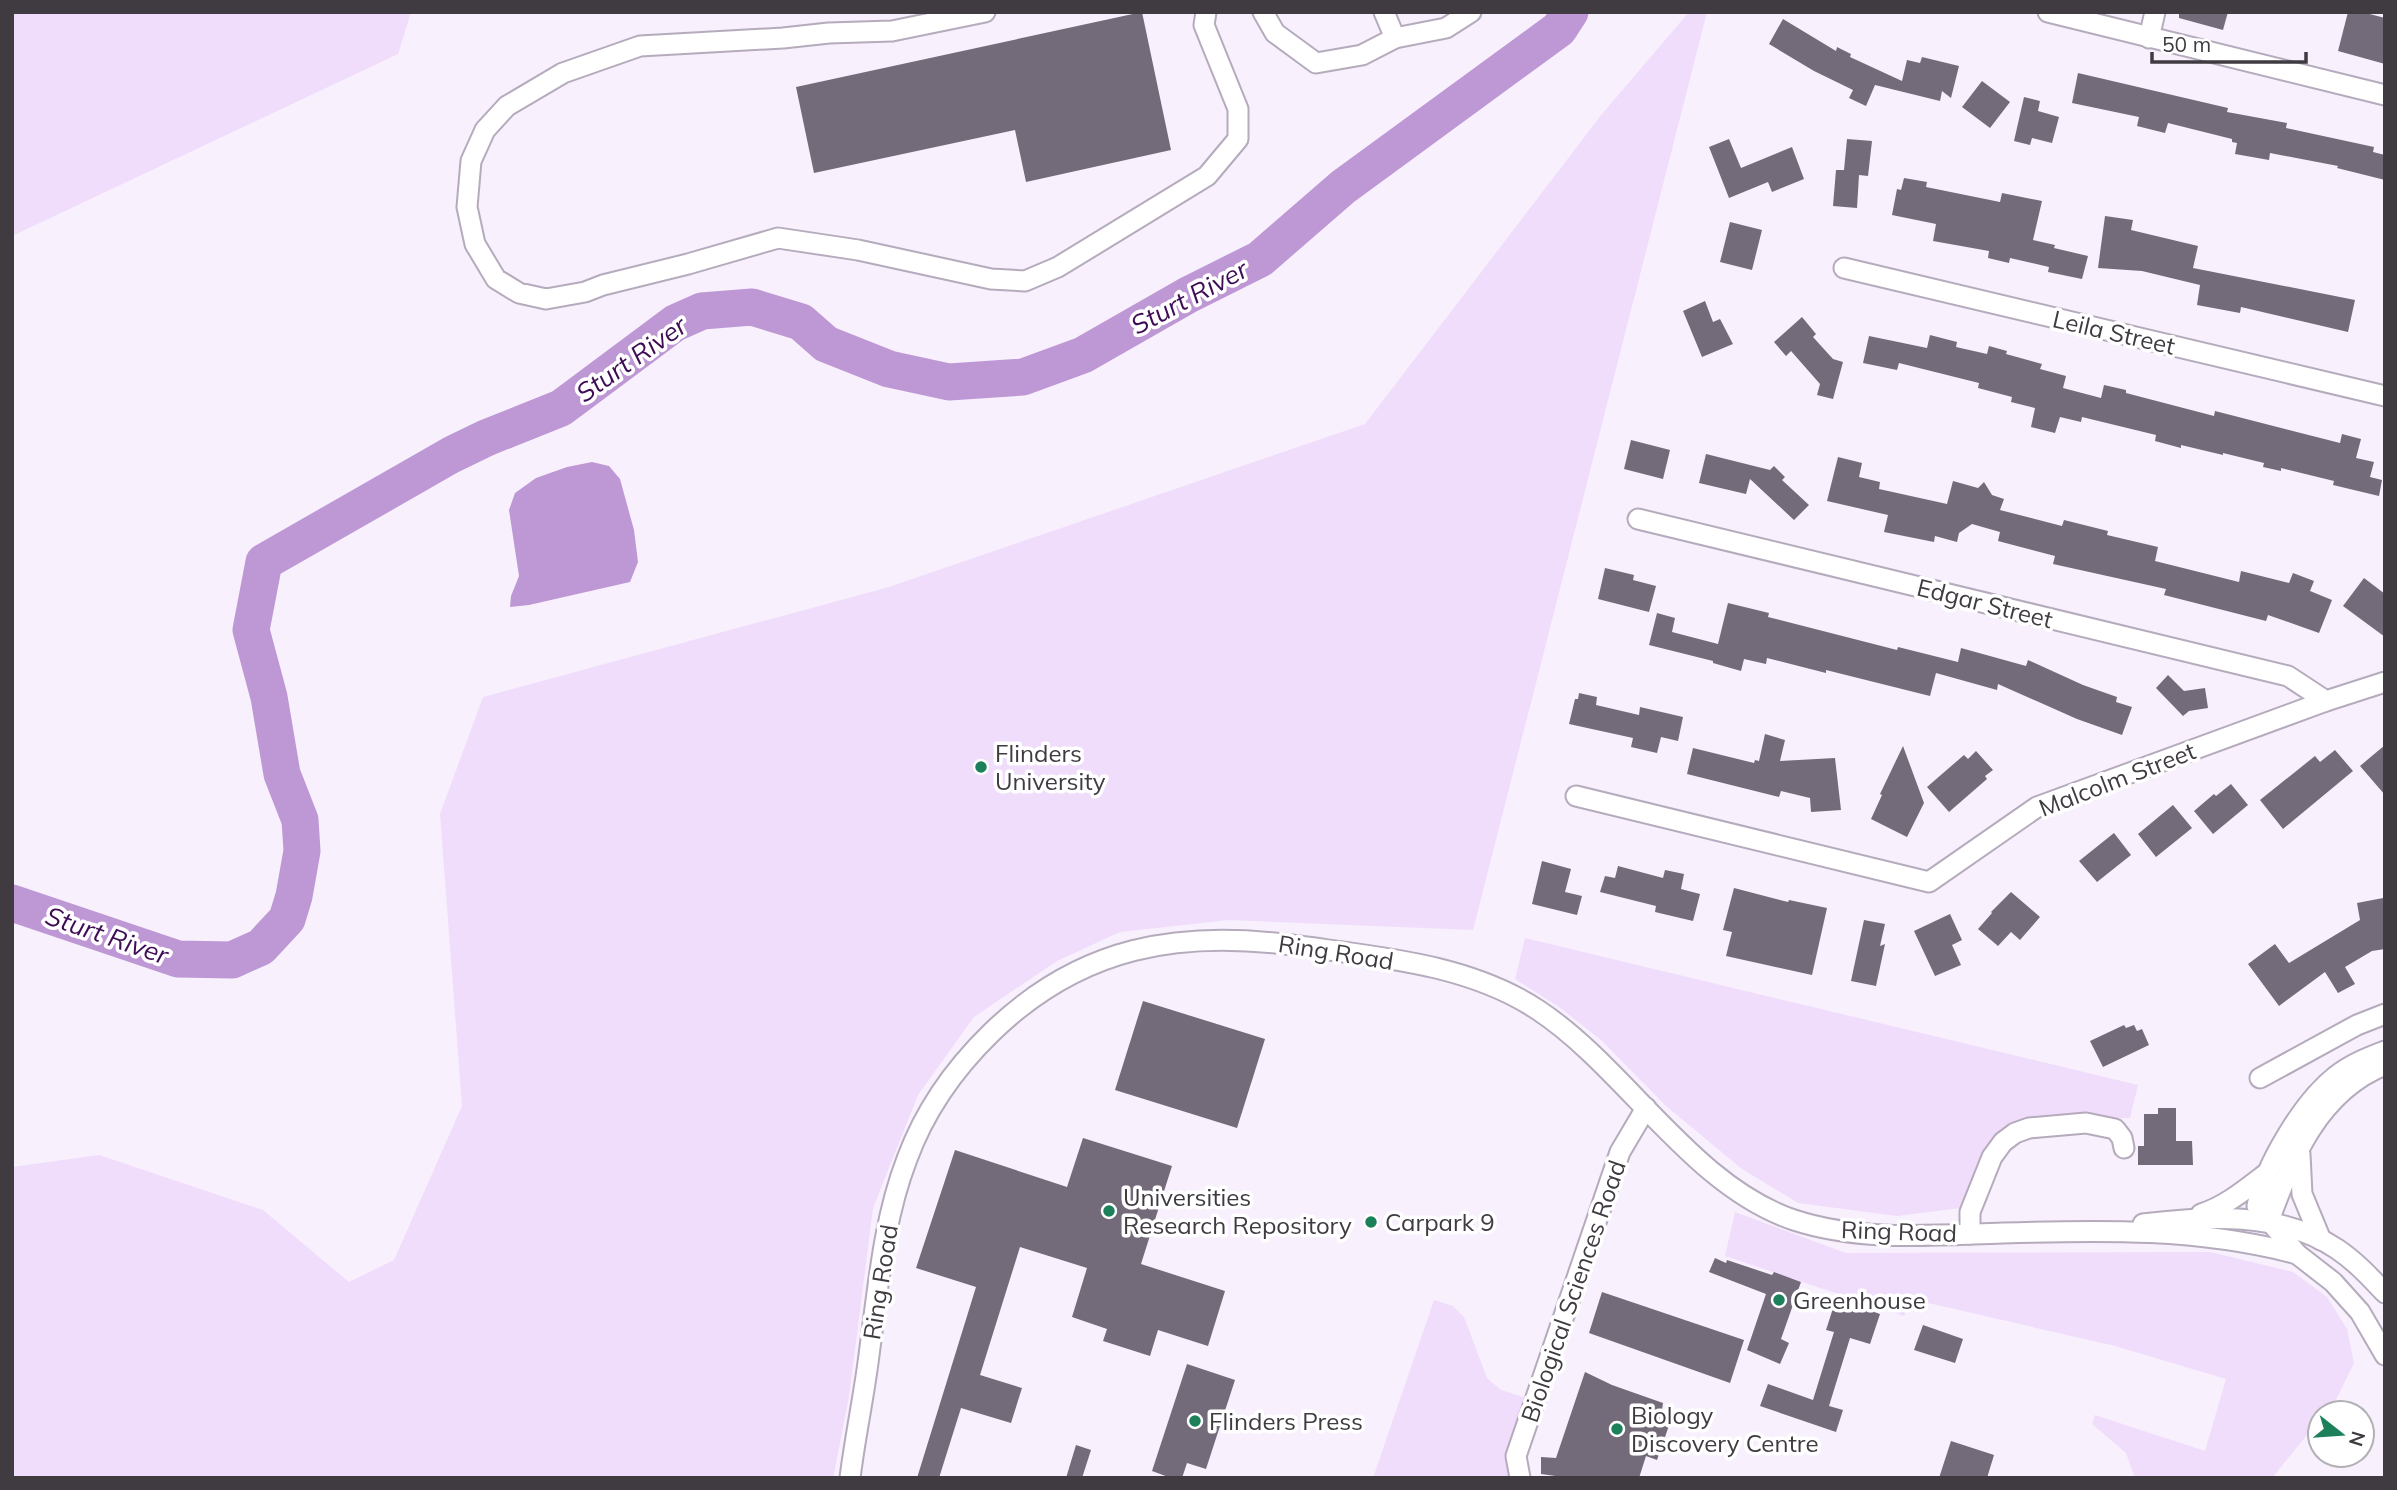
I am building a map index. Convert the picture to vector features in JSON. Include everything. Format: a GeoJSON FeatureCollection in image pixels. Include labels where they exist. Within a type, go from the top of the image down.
{"type":"FeatureCollection","features":[{"type":"Feature","properties":{"kind":"street"},"geometry":{"type":"LineString","coordinates":[[985,12],[892,31],[640,46],[563,73],[507,106],[485,130],[471,161],[467,207],[475,244],[496,279],[519,293],[547,299],[585,292],[778,238],[858,250],[991,279],[1025,281],[1058,267],[1207,176],[1238,139],[1238,109],[1204,25],[1206,12]]}},
{"type":"Feature","properties":{"kind":"street"},"geometry":{"type":"LineString","coordinates":[[1263,12],[1275,33],[1316,63],[1362,55],[1395,38],[1446,28],[1471,12]]}},
{"type":"Feature","properties":{"kind":"street"},"geometry":{"type":"LineString","coordinates":[[1384,12],[1395,38]]}},
{"type":"Feature","properties":{"kind":"street"},"geometry":{"type":"LineString","coordinates":[[2048,12],[2385,95]]}},
{"type":"Feature","properties":{"kind":"street"},"geometry":{"type":"LineString","coordinates":[[2149,38],[2155,12]]}},
{"type":"Feature","properties":{"kind":"street","name":"Leila Street"},"geometry":{"type":"LineString","coordinates":[[1844,268],[2385,396]]}},
{"type":"Feature","properties":{"kind":"street","name":"Edgar Street"},"geometry":{"type":"LineString","coordinates":[[1639,519],[2288,676],[2326,701]]}},
{"type":"Feature","properties":{"kind":"street","name":"Malcolm Street"},"geometry":{"type":"LineString","coordinates":[[1576,796],[1930,882],[2037,807],[2385,682]]}},
{"type":"Feature","properties":{"kind":"street","name":"Ring Road"},"geometry":{"type":"LineString","coordinates":[[849,1478],[890,1215],[908,1155],[931,1106],[967,1056],[1014,1011],[1046,987],[1121,954],[1168,944],[1237,939],[1359,954],[1432,968],[1505,992],[1534,1007],[1582,1042],[1693,1154],[1739,1192],[1793,1220],[1841,1231],[1878,1235],[2096,1230],[2206,1236],[2297,1254]]}},
{"type":"Feature","properties":{"kind":"street"},"geometry":{"type":"LineString","coordinates":[[2260,1078],[2357,1025],[2385,1014]]}},
{"type":"Feature","properties":{"kind":"street"},"geometry":{"type":"LineString","coordinates":[[2384,1354],[2353,1304],[2323,1273],[2297,1254],[2257,1206],[2267,1173],[2291,1130],[2319,1091],[2359,1060],[2385,1052]]}},
{"type":"Feature","properties":{"kind":"street"},"geometry":{"type":"LineString","coordinates":[[2269,1221],[2300,1148],[2323,1110],[2334,1097],[2357,1079],[2385,1065]]}},
{"type":"Feature","properties":{"kind":"street","name":"Biological Sciences Road"},"geometry":{"type":"LineString","coordinates":[[1520,1478],[1516,1456],[1620,1153],[1646,1108]]}},
{"type":"Feature","properties":{"kind":"street"},"geometry":{"type":"LineString","coordinates":[[1970,1234],[1970,1212],[1988,1167],[2003,1142],[2015,1133],[2029,1128],[2095,1124],[2115,1129],[2122,1138],[2124,1148]]}},
{"type":"Feature","properties":{"kind":"street"},"geometry":{"type":"LineString","coordinates":[[2300,1148],[2302,1194],[2321,1240]]}},
{"type":"Feature","properties":{"kind":"street"},"geometry":{"type":"LineString","coordinates":[[2183,1219],[2214,1209],[2242,1193],[2267,1173]]}},
{"type":"Feature","properties":{"kind":"street","name":"Ring Road"},"geometry":{"type":"LineString","coordinates":[[2096,1230],[2183,1219],[2269,1221],[2321,1240],[2356,1263],[2385,1293]]}},
{"type":"Feature","properties":{"kind":"street"},"geometry":{"type":"LineString","coordinates":[[2206,1236],[2269,1221]]}},
{"type":"Feature","properties":{"kind":"shaded area"},"geometry":{"type":"Polygon","coordinates":[[[12,12],[411,12],[398,54],[12,236],[12,12]]]}},
{"type":"Feature","properties":{"kind":"shaded area"},"geometry":{"type":"Polygon","coordinates":[[[1689,12],[1707,12],[1473,930],[1229,920],[1120,932],[1057,961],[974,1017],[918,1095],[873,1208],[849,1397],[833,1478],[12,1478],[12,1167],[99,1155],[263,1210],[349,1282],[394,1260],[462,1106],[440,814],[483,697],[889,587],[1365,424],[1602,114],[1689,12]]]}},
{"type":"Feature","properties":{"kind":"shaded area"},"geometry":{"type":"Polygon","coordinates":[[[592,462],[609,466],[620,479],[634,530],[638,562],[630,582],[510,607],[511,596],[519,576],[509,510],[515,493],[536,478],[592,462]]]}},
{"type":"Feature","properties":{"kind":"shaded area"},"geometry":{"type":"Polygon","coordinates":[[[1525,938],[2138,1085],[2130,1118],[2019,1122],[1997,1137],[1961,1208],[1897,1216],[1798,1203],[1742,1169],[1666,1106],[1601,1040],[1559,1007],[1515,979],[1525,938]]]}},
{"type":"Feature","properties":{"kind":"shaded area"},"geometry":{"type":"Polygon","coordinates":[[[1735,1212],[1846,1253],[2210,1252],[2293,1272],[2327,1297],[2347,1329],[2354,1363],[2336,1399],[2306,1399],[2306,1436],[2272,1478],[2135,1478],[2126,1453],[2092,1424],[2095,1415],[2205,1451],[2226,1379],[2115,1346],[1911,1299],[1904,1316],[1725,1256],[1735,1212]]]}},
{"type":"Feature","properties":{"kind":"shaded area"},"geometry":{"type":"Polygon","coordinates":[[[1434,1300],[1453,1306],[1464,1317],[1487,1378],[1501,1390],[1535,1401],[1520,1478],[1373,1478],[1434,1300]]]}},
{"type":"Feature","properties":{"kind":"building"},"geometry":{"type":"Polygon","coordinates":[[[1142,12],[1171,150],[1026,182],[1015,130],[814,173],[796,87],[1142,12]]]}},
{"type":"Feature","properties":{"kind":"building"},"geometry":{"type":"Polygon","coordinates":[[[2179,12],[2228,12],[2223,30],[2179,18],[2179,12]]]}},
{"type":"Feature","properties":{"kind":"building"},"geometry":{"type":"Polygon","coordinates":[[[2348,12],[2362,12],[2385,18],[2385,64],[2338,51],[2348,12]]]}},
{"type":"Feature","properties":{"kind":"building"},"geometry":{"type":"Polygon","coordinates":[[[1783,19],[1836,51],[1837,47],[1851,54],[1850,57],[1902,81],[1907,60],[1920,63],[1922,57],[1959,66],[1951,98],[1942,91],[1940,101],[1875,85],[1866,106],[1849,98],[1853,90],[1769,44],[1783,19]]]}},
{"type":"Feature","properties":{"kind":"building"},"geometry":{"type":"Polygon","coordinates":[[[2078,73],[2228,108],[2227,112],[2287,123],[2286,128],[2374,147],[2373,152],[2385,155],[2385,180],[2337,168],[2338,166],[2270,153],[2269,160],[2235,154],[2237,143],[2232,142],[2232,139],[2168,123],[2165,133],[2137,126],[2139,117],[2072,103],[2078,73]]]}},
{"type":"Feature","properties":{"kind":"building"},"geometry":{"type":"Polygon","coordinates":[[[1982,81],[2010,102],[1990,128],[1962,107],[1982,81]]]}},
{"type":"Feature","properties":{"kind":"building"},"geometry":{"type":"Polygon","coordinates":[[[2024,97],[2040,101],[2038,111],[2059,117],[2052,143],[2032,138],[2030,145],[2014,141],[2024,97]]]}},
{"type":"Feature","properties":{"kind":"building"},"geometry":{"type":"Polygon","coordinates":[[[1729,139],[1741,168],[1792,147],[1804,179],[1772,192],[1768,182],[1729,198],[1709,147],[1729,139]]]}},
{"type":"Feature","properties":{"kind":"building"},"geometry":{"type":"Polygon","coordinates":[[[1847,139],[1872,141],[1868,176],[1859,175],[1857,208],[1833,206],[1836,170],[1844,170],[1847,139]]]}},
{"type":"Feature","properties":{"kind":"building"},"geometry":{"type":"Polygon","coordinates":[[[1904,178],[1927,182],[1926,187],[2000,202],[2002,193],[2042,201],[2033,240],[2088,256],[2082,279],[2048,272],[2049,267],[2010,258],[2009,263],[1988,258],[1989,251],[1933,241],[1936,224],[1892,215],[1897,189],[1901,190],[1904,178]]]}},
{"type":"Feature","properties":{"kind":"building"},"geometry":{"type":"Polygon","coordinates":[[[2105,216],[2133,220],[2131,230],[2198,246],[2193,268],[2355,300],[2348,332],[2241,307],[2240,313],[2197,305],[2200,285],[2142,271],[2098,268],[2105,216]]]}},
{"type":"Feature","properties":{"kind":"building"},"geometry":{"type":"Polygon","coordinates":[[[1730,222],[1762,230],[1752,270],[1720,262],[1730,222]]]}},
{"type":"Feature","properties":{"kind":"building"},"geometry":{"type":"Polygon","coordinates":[[[1705,301],[1713,322],[1720,319],[1733,344],[1702,357],[1683,311],[1705,301]]]}},
{"type":"Feature","properties":{"kind":"building"},"geometry":{"type":"Polygon","coordinates":[[[1802,317],[1816,334],[1813,337],[1833,359],[1843,362],[1833,399],[1817,395],[1820,384],[1791,351],[1786,356],[1774,342],[1802,317]]]}},
{"type":"Feature","properties":{"kind":"building"},"geometry":{"type":"Polygon","coordinates":[[[1930,335],[1957,342],[1956,347],[1987,354],[1989,346],[2007,351],[2006,354],[2042,364],[2040,369],[2066,376],[2063,388],[2101,398],[2104,385],[2214,416],[2215,411],[2340,443],[2342,434],[2361,439],[2356,458],[2374,462],[2370,477],[2382,480],[2379,496],[2333,485],[2334,481],[2281,468],[2281,471],[2263,467],[2264,463],[2223,453],[2181,445],[2181,448],[2155,441],[2156,435],[2082,417],[2081,422],[2060,417],[2055,433],[2031,427],[2035,408],[2011,402],[2012,397],[1978,388],[1979,383],[1899,363],[1897,370],[1863,363],[1869,336],[1927,348],[1930,335]]]}},
{"type":"Feature","properties":{"kind":"building"},"geometry":{"type":"Polygon","coordinates":[[[1631,440],[1670,450],[1663,479],[1624,469],[1631,440]]]}},
{"type":"Feature","properties":{"kind":"building"},"geometry":{"type":"Polygon","coordinates":[[[1706,454],[1770,470],[1774,466],[1785,477],[1782,480],[1809,505],[1794,520],[1750,479],[1746,494],[1699,483],[1706,454]]]}},
{"type":"Feature","properties":{"kind":"building"},"geometry":{"type":"Polygon","coordinates":[[[1838,457],[1862,463],[1859,477],[1880,482],[1879,489],[1947,504],[1953,481],[1978,488],[1984,482],[1992,495],[2004,499],[2000,510],[2062,526],[2064,520],[2108,531],[2107,535],[2158,547],[2155,561],[2239,582],[2241,571],[2289,583],[2293,573],[2314,581],[2310,591],[2332,600],[2319,633],[2268,615],[2266,621],[2164,595],[2166,589],[2053,564],[2055,556],[1998,541],[2000,532],[1972,524],[1959,533],[1957,542],[1935,536],[1934,542],[1884,532],[1888,515],[1827,501],[1838,457]]]}},
{"type":"Feature","properties":{"kind":"building"},"geometry":{"type":"Polygon","coordinates":[[[1605,568],[1634,575],[1633,580],[1656,586],[1649,612],[1598,599],[1605,568]]]}},
{"type":"Feature","properties":{"kind":"building"},"geometry":{"type":"Polygon","coordinates":[[[2364,578],[2385,594],[2385,637],[2343,606],[2364,578]]]}},
{"type":"Feature","properties":{"kind":"building"},"geometry":{"type":"Polygon","coordinates":[[[1728,603],[1769,613],[1768,617],[1897,650],[1898,647],[1958,662],[1961,648],[2026,666],[2028,660],[2117,697],[2116,702],[2132,707],[2122,735],[2077,719],[1998,684],[1997,690],[1936,673],[1930,696],[1767,658],[1766,664],[1744,659],[1741,671],[1649,645],[1657,613],[1675,618],[1672,632],[1718,644],[1728,603]]]}},
{"type":"Feature","properties":{"kind":"building"},"geometry":{"type":"Polygon","coordinates":[[[2168,675],[2184,691],[2205,688],[2208,708],[2189,711],[2183,716],[2156,688],[2168,675]]]}},
{"type":"Feature","properties":{"kind":"building"},"geometry":{"type":"Polygon","coordinates":[[[1579,693],[1597,697],[1596,705],[1639,715],[1640,707],[1683,717],[1678,741],[1661,737],[1657,753],[1631,747],[1633,738],[1569,724],[1579,693]]]}},
{"type":"Feature","properties":{"kind":"building"},"geometry":{"type":"Polygon","coordinates":[[[1765,734],[1785,740],[1780,761],[1835,758],[1841,810],[1811,812],[1810,798],[1781,791],[1779,797],[1687,774],[1693,748],[1754,763],[1755,760],[1759,761],[1765,734]]]}},
{"type":"Feature","properties":{"kind":"building"},"geometry":{"type":"Polygon","coordinates":[[[2385,745],[2385,795],[2360,766],[2385,745]]]}},
{"type":"Feature","properties":{"kind":"building"},"geometry":{"type":"Polygon","coordinates":[[[1903,746],[1924,803],[1907,837],[1871,819],[1903,746]]]}},
{"type":"Feature","properties":{"kind":"building"},"geometry":{"type":"Polygon","coordinates":[[[2335,750],[2353,771],[2283,829],[2260,800],[2315,756],[2320,762],[2335,750]]]}},
{"type":"Feature","properties":{"kind":"building"},"geometry":{"type":"Polygon","coordinates":[[[1976,751],[1993,770],[1985,776],[1987,779],[1949,812],[1927,787],[1964,755],[1968,759],[1976,751]]]}},
{"type":"Feature","properties":{"kind":"building"},"geometry":{"type":"Polygon","coordinates":[[[2231,784],[2248,805],[2213,834],[2194,811],[2231,784]]]}},
{"type":"Feature","properties":{"kind":"building"},"geometry":{"type":"Polygon","coordinates":[[[2173,805],[2192,828],[2156,857],[2138,834],[2173,805]]]}},
{"type":"Feature","properties":{"kind":"building"},"geometry":{"type":"Polygon","coordinates":[[[2114,833],[2131,855],[2097,882],[2079,861],[2114,833]]]}},
{"type":"Feature","properties":{"kind":"building"},"geometry":{"type":"Polygon","coordinates":[[[1542,861],[1571,869],[1565,892],[1582,896],[1577,915],[1532,904],[1542,861]]]}},
{"type":"Feature","properties":{"kind":"building"},"geometry":{"type":"Polygon","coordinates":[[[1618,866],[1663,878],[1665,870],[1684,874],[1681,889],[1700,894],[1693,921],[1655,912],[1656,906],[1600,892],[1605,876],[1615,878],[1618,866]]]}},
{"type":"Feature","properties":{"kind":"building"},"geometry":{"type":"Polygon","coordinates":[[[1734,888],[1788,902],[1789,900],[1827,908],[1812,975],[1726,956],[1732,932],[1723,930],[1734,888]]]}},
{"type":"Feature","properties":{"kind":"building"},"geometry":{"type":"Polygon","coordinates":[[[2011,892],[2040,917],[2020,940],[2011,932],[1998,946],[1978,929],[2011,892]]]}},
{"type":"Feature","properties":{"kind":"building"},"geometry":{"type":"Polygon","coordinates":[[[2383,898],[2385,949],[2372,951],[2345,967],[2355,984],[2338,993],[2325,972],[2279,1006],[2248,964],[2275,944],[2289,963],[2360,920],[2357,903],[2383,898]]]}},
{"type":"Feature","properties":{"kind":"building"},"geometry":{"type":"Polygon","coordinates":[[[1950,914],[1962,940],[1952,945],[1961,965],[1935,976],[1914,931],[1950,914]]]}},
{"type":"Feature","properties":{"kind":"building"},"geometry":{"type":"Polygon","coordinates":[[[1864,920],[1885,924],[1880,946],[1885,944],[1876,986],[1851,981],[1864,920]]]}},
{"type":"Feature","properties":{"kind":"building"},"geometry":{"type":"Polygon","coordinates":[[[1143,1001],[1265,1039],[1237,1128],[1115,1090],[1143,1001]]]}},
{"type":"Feature","properties":{"kind":"building"},"geometry":{"type":"Polygon","coordinates":[[[2124,1025],[2126,1028],[2134,1025],[2137,1031],[2142,1029],[2149,1045],[2103,1067],[2090,1041],[2124,1025]]]}},
{"type":"Feature","properties":{"kind":"building"},"geometry":{"type":"Polygon","coordinates":[[[2158,1108],[2176,1108],[2176,1141],[2192,1141],[2193,1165],[2138,1165],[2138,1146],[2144,1146],[2144,1114],[2158,1114],[2158,1108]]]}},
{"type":"Feature","properties":{"kind":"building"},"geometry":{"type":"Polygon","coordinates":[[[1083,1138],[1172,1166],[1141,1264],[1225,1291],[1208,1346],[1158,1330],[1150,1356],[1103,1341],[1107,1329],[1072,1317],[1087,1268],[1020,1247],[980,1375],[1022,1388],[1011,1423],[961,1408],[939,1478],[917,1478],[976,1287],[916,1268],[955,1150],[1067,1187],[1083,1138]]]}},
{"type":"Feature","properties":{"kind":"building"},"geometry":{"type":"Polygon","coordinates":[[[1715,1258],[1772,1275],[1774,1272],[1801,1282],[1781,1339],[1789,1343],[1780,1364],[1747,1350],[1766,1294],[1709,1272],[1715,1258]]]}},
{"type":"Feature","properties":{"kind":"building"},"geometry":{"type":"Polygon","coordinates":[[[1602,1292],[1744,1340],[1730,1383],[1589,1333],[1602,1292]]]}},
{"type":"Feature","properties":{"kind":"building"},"geometry":{"type":"Polygon","coordinates":[[[1836,1299],[1880,1314],[1870,1344],[1850,1338],[1829,1406],[1843,1410],[1836,1432],[1760,1406],[1768,1384],[1813,1400],[1834,1332],[1826,1330],[1836,1299]]]}},
{"type":"Feature","properties":{"kind":"building"},"geometry":{"type":"Polygon","coordinates":[[[1923,1325],[1963,1339],[1955,1363],[1914,1350],[1923,1325]]]}},
{"type":"Feature","properties":{"kind":"building","name":"Flinders Press"},"geometry":{"type":"Polygon","coordinates":[[[1187,1364],[1235,1380],[1206,1469],[1187,1463],[1182,1478],[1171,1478],[1152,1471],[1187,1364]]]}},
{"type":"Feature","properties":{"kind":"building","name":"Biology Discovery Centre"},"geometry":{"type":"Polygon","coordinates":[[[1585,1372],[1612,1385],[1663,1403],[1662,1410],[1673,1414],[1657,1460],[1646,1456],[1639,1478],[1570,1478],[1541,1474],[1541,1457],[1556,1458],[1585,1372]]]}},
{"type":"Feature","properties":{"kind":"building"},"geometry":{"type":"Polygon","coordinates":[[[1951,1441],[1994,1455],[1987,1478],[1939,1478],[1951,1441]]]}},
{"type":"Feature","properties":{"kind":"building"},"geometry":{"type":"Polygon","coordinates":[[[1076,1445],[1091,1450],[1082,1478],[1066,1478],[1076,1445]]]}},
{"type":"Feature","properties":{"kind":"waterway","name":"Sturt River"},"geometry":{"type":"LineString","coordinates":[[12,903],[178,959],[232,960],[261,947],[287,919],[302,851],[300,820],[282,774],[269,697],[251,630],[264,562],[451,455],[561,408],[675,323],[702,311],[752,307],[801,322],[826,344],[889,369],[949,382],[1023,377],[1083,355],[1188,295],[1260,259],[1343,187],[1559,29],[1570,12]]}},
{"type":"Feature","properties":{"kind":"place","name":"Flinders University"},"geometry":{"type":"Point","coordinates":[981,767]}},
{"type":"Feature","properties":{"kind":"place","name":"Universities Research Repository"},"geometry":{"type":"Point","coordinates":[1109,1211]}},
{"type":"Feature","properties":{"kind":"place","name":"Carpark 9"},"geometry":{"type":"Point","coordinates":[1371,1222]}},
{"type":"Feature","properties":{"kind":"place","name":"Greenhouse"},"geometry":{"type":"Point","coordinates":[1779,1300]}},
{"type":"Feature","properties":{"kind":"place","name":"Flinders Press"},"geometry":{"type":"Point","coordinates":[1195,1421]}},
{"type":"Feature","properties":{"kind":"place","name":"Biology Discovery Centre"},"geometry":{"type":"Point","coordinates":[1617,1429]}}]}
